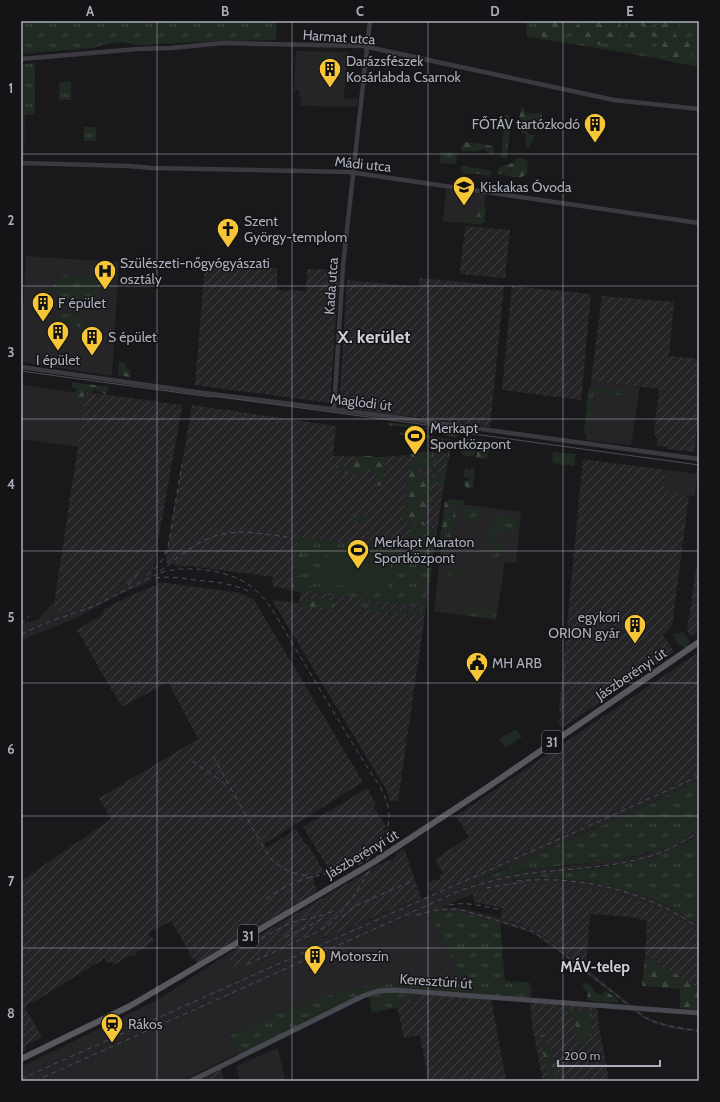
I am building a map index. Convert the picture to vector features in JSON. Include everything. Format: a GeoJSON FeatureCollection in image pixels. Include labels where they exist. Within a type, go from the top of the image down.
{"type":"FeatureCollection","features":[{"type":"Feature","properties":{"kind":"main road","name":"Jászberényi út"},"geometry":{"type":"LineString","coordinates":[[21,1059],[130,1006],[374,862],[488,787],[699,642]]}},
{"type":"Feature","properties":{"kind":"main road","name":"Keresztúri út"},"geometry":{"type":"LineString","coordinates":[[192,1081],[363,996],[378,992],[395,990],[699,1013]]}},
{"type":"Feature","properties":{"kind":"street","name":"Kada utca"},"geometry":{"type":"LineString","coordinates":[[334,410],[343,266],[370,21]]}},
{"type":"Feature","properties":{"kind":"street","name":"Harmat utca"},"geometry":{"type":"LineString","coordinates":[[21,59],[224,43],[367,47],[614,100],[699,109]]}},
{"type":"Feature","properties":{"kind":"street","name":"Mádi utca"},"geometry":{"type":"LineString","coordinates":[[21,163],[159,168],[353,172],[699,223]]}},
{"type":"Feature","properties":{"kind":"street","name":"Maglódi út"},"geometry":{"type":"LineString","coordinates":[[21,367],[196,392],[699,459]]}},
{"type":"Feature","properties":{"kind":"shaded area"},"geometry":{"type":"Polygon","coordinates":[[[296,51],[349,52],[343,99],[358,98],[357,107],[301,106],[301,96],[299,96],[299,90],[294,90],[296,51]]]}},
{"type":"Feature","properties":{"kind":"shaded area"},"geometry":{"type":"Polygon","coordinates":[[[21,115],[25,115],[24,159],[21,159],[21,115]]]}},
{"type":"Feature","properties":{"kind":"shaded area","name":"Kiskakas Óvoda"},"geometry":{"type":"Polygon","coordinates":[[[446,189],[486,194],[482,225],[443,221],[446,189]]]}},
{"type":"Feature","properties":{"kind":"shaded area"},"geometry":{"type":"Polygon","coordinates":[[[465,226],[510,230],[505,278],[460,274],[465,226]]]}},
{"type":"Feature","properties":{"kind":"shaded area"},"geometry":{"type":"Polygon","coordinates":[[[26,256],[119,262],[112,376],[21,362],[26,256]]]}},
{"type":"Feature","properties":{"kind":"shaded area"},"geometry":{"type":"Polygon","coordinates":[[[205,264],[277,268],[277,290],[306,291],[307,269],[339,270],[330,403],[195,385],[205,264]]]}},
{"type":"Feature","properties":{"kind":"shaded area"},"geometry":{"type":"Polygon","coordinates":[[[420,278],[504,286],[490,427],[339,407],[347,280],[418,287],[420,278]]]}},
{"type":"Feature","properties":{"kind":"shaded area"},"geometry":{"type":"Polygon","coordinates":[[[512,286],[591,294],[581,400],[502,390],[512,286]]]}},
{"type":"Feature","properties":{"kind":"shaded area"},"geometry":{"type":"Polygon","coordinates":[[[602,296],[674,302],[669,356],[699,359],[699,413],[694,452],[667,449],[667,447],[657,446],[658,439],[654,434],[659,389],[591,381],[602,296]]]}},
{"type":"Feature","properties":{"kind":"shaded area"},"geometry":{"type":"Polygon","coordinates":[[[591,381],[640,387],[631,445],[586,440],[591,381]]]}},
{"type":"Feature","properties":{"kind":"shaded area"},"geometry":{"type":"Polygon","coordinates":[[[21,385],[86,394],[78,447],[21,439],[21,385]]]}},
{"type":"Feature","properties":{"kind":"shaded area"},"geometry":{"type":"Polygon","coordinates":[[[86,392],[182,405],[153,568],[139,573],[127,584],[124,582],[95,604],[73,611],[53,611],[86,392]]]}},
{"type":"Feature","properties":{"kind":"shaded area"},"geometry":{"type":"Polygon","coordinates":[[[192,405],[336,426],[333,456],[382,457],[442,452],[448,454],[398,801],[390,801],[386,789],[272,600],[299,603],[301,592],[272,586],[273,577],[191,566],[175,566],[175,563],[166,563],[166,553],[192,405]]]}},
{"type":"Feature","properties":{"kind":"shaded area"},"geometry":{"type":"Polygon","coordinates":[[[583,459],[666,470],[664,492],[689,495],[672,626],[663,635],[674,652],[562,728],[558,723],[562,717],[559,710],[583,459]]]}},
{"type":"Feature","properties":{"kind":"shaded area"},"geometry":{"type":"Polygon","coordinates":[[[666,470],[698,474],[695,496],[664,492],[666,470]]]}},
{"type":"Feature","properties":{"kind":"shaded area"},"geometry":{"type":"Polygon","coordinates":[[[446,502],[521,512],[516,563],[505,562],[496,620],[434,611],[446,502]]]}},
{"type":"Feature","properties":{"kind":"shaded area"},"geometry":{"type":"Polygon","coordinates":[[[699,551],[699,631],[691,637],[687,630],[699,551]]]}},
{"type":"Feature","properties":{"kind":"shaded area"},"geometry":{"type":"Polygon","coordinates":[[[153,568],[152,581],[121,594],[74,619],[21,640],[21,623],[38,620],[54,601],[53,611],[73,611],[95,604],[124,582],[139,573],[153,568]]]}},
{"type":"Feature","properties":{"kind":"shaded area"},"geometry":{"type":"Polygon","coordinates":[[[159,582],[240,593],[254,600],[363,782],[264,844],[267,848],[296,829],[306,845],[308,845],[324,872],[313,875],[317,891],[198,963],[188,953],[189,951],[171,921],[148,933],[155,941],[136,952],[134,956],[132,957],[130,955],[114,965],[112,962],[106,962],[104,959],[34,1003],[33,1001],[27,1004],[28,1006],[25,1008],[42,1037],[25,1046],[26,1050],[21,1053],[21,881],[111,819],[99,798],[198,739],[168,682],[122,707],[77,630],[103,614],[104,610],[108,607],[129,596],[158,585],[159,582]]]}},
{"type":"Feature","properties":{"kind":"shaded area"},"geometry":{"type":"Polygon","coordinates":[[[699,652],[699,774],[431,894],[427,883],[441,879],[439,875],[443,873],[435,859],[469,837],[456,816],[699,652]]]}},
{"type":"Feature","properties":{"kind":"shaded area"},"geometry":{"type":"Polygon","coordinates":[[[699,774],[699,781],[474,882],[537,869],[635,857],[652,852],[689,834],[699,827],[699,835],[674,849],[636,862],[507,880],[554,878],[583,880],[622,888],[644,895],[665,905],[699,925],[699,933],[662,910],[641,901],[620,894],[554,883],[498,887],[473,894],[442,907],[461,908],[501,918],[532,930],[586,968],[645,1016],[674,1026],[699,1030],[699,1032],[673,1029],[643,1018],[550,945],[532,933],[469,914],[442,911],[430,914],[463,981],[456,985],[403,984],[309,1002],[264,1018],[230,1035],[239,1053],[181,1081],[21,1081],[21,1067],[157,1000],[226,955],[235,970],[320,929],[325,938],[421,897],[422,899],[699,774]]]}},
{"type":"Feature","properties":{"kind":"shaded area"},"geometry":{"type":"Polygon","coordinates":[[[367,788],[376,804],[373,806],[386,827],[384,828],[385,831],[379,845],[334,870],[329,869],[303,827],[367,788]]]}},
{"type":"Feature","properties":{"kind":"shaded area"},"geometry":{"type":"Polygon","coordinates":[[[404,848],[421,897],[325,938],[320,929],[235,970],[226,955],[378,865],[395,858],[395,855],[404,848]]]}},
{"type":"Feature","properties":{"kind":"shaded area"},"geometry":{"type":"Polygon","coordinates":[[[554,883],[620,894],[662,910],[694,929],[699,933],[699,988],[645,956],[647,921],[632,917],[590,914],[586,968],[533,930],[501,918],[502,908],[474,902],[473,894],[498,887],[521,884],[554,883]]]}},
{"type":"Feature","properties":{"kind":"shaded area"},"geometry":{"type":"Polygon","coordinates":[[[426,992],[491,998],[506,1081],[428,1081],[420,1035],[404,1038],[397,1007],[426,992]]]}},
{"type":"Feature","properties":{"kind":"shaded area"},"geometry":{"type":"Polygon","coordinates":[[[530,1000],[597,1004],[599,1027],[609,1080],[543,1081],[533,1031],[530,1000]]]}},
{"type":"Feature","properties":{"kind":"shaded area"},"geometry":{"type":"Polygon","coordinates":[[[278,1048],[285,1081],[240,1081],[236,1066],[278,1048]]]}},
{"type":"Feature","properties":{"kind":"shaded area"},"geometry":{"type":"Polygon","coordinates":[[[220,1065],[224,1081],[182,1081],[220,1065]]]}},
{"type":"Feature","properties":{"kind":"green space"},"geometry":{"type":"Polygon","coordinates":[[[21,21],[277,21],[276,40],[136,45],[120,42],[94,48],[21,54],[21,21]]]}},
{"type":"Feature","properties":{"kind":"green space"},"geometry":{"type":"Polygon","coordinates":[[[526,21],[699,21],[699,67],[622,52],[527,37],[526,21]]]}},
{"type":"Feature","properties":{"kind":"green space"},"geometry":{"type":"Polygon","coordinates":[[[538,21],[575,21],[572,28],[566,27],[561,31],[561,37],[558,40],[543,37],[538,30],[538,21]]]}},
{"type":"Feature","properties":{"kind":"green space"},"geometry":{"type":"Polygon","coordinates":[[[579,21],[621,21],[619,40],[602,39],[601,45],[567,40],[569,36],[580,37],[579,30],[575,29],[579,21]]]}},
{"type":"Feature","properties":{"kind":"green space"},"geometry":{"type":"Polygon","coordinates":[[[630,21],[655,22],[649,27],[641,25],[630,29],[627,25],[630,21]]]}},
{"type":"Feature","properties":{"kind":"green space"},"geometry":{"type":"Polygon","coordinates":[[[662,22],[675,22],[682,28],[675,32],[679,39],[695,42],[697,46],[694,53],[686,60],[662,56],[658,51],[658,41],[655,37],[644,36],[641,41],[626,38],[628,31],[644,33],[658,30],[662,22]]]}},
{"type":"Feature","properties":{"kind":"green space"},"geometry":{"type":"Polygon","coordinates":[[[645,35],[653,36],[651,51],[644,51],[645,35]]]}},
{"type":"Feature","properties":{"kind":"green space"},"geometry":{"type":"Polygon","coordinates":[[[317,54],[328,54],[327,76],[316,75],[317,54]]]}},
{"type":"Feature","properties":{"kind":"green space"},"geometry":{"type":"Polygon","coordinates":[[[35,63],[35,115],[21,115],[21,64],[35,63]]]}},
{"type":"Feature","properties":{"kind":"green space"},"geometry":{"type":"Polygon","coordinates":[[[59,82],[71,82],[71,100],[59,100],[59,82]]]}},
{"type":"Feature","properties":{"kind":"green space"},"geometry":{"type":"Polygon","coordinates":[[[521,108],[524,108],[525,112],[530,114],[542,113],[542,121],[533,120],[528,123],[528,134],[535,135],[529,147],[525,147],[526,134],[523,133],[518,126],[521,108]]]}},
{"type":"Feature","properties":{"kind":"green space"},"geometry":{"type":"Polygon","coordinates":[[[505,115],[509,115],[508,129],[510,130],[507,159],[501,158],[505,115]]]}},
{"type":"Feature","properties":{"kind":"green space"},"geometry":{"type":"Polygon","coordinates":[[[84,127],[96,127],[96,141],[84,141],[84,127]]]}},
{"type":"Feature","properties":{"kind":"green space"},"geometry":{"type":"Polygon","coordinates":[[[466,142],[491,146],[494,149],[493,154],[490,154],[484,149],[474,152],[469,150],[465,152],[462,151],[461,146],[466,142]]]}},
{"type":"Feature","properties":{"kind":"green space"},"geometry":{"type":"Polygon","coordinates":[[[441,152],[457,153],[456,164],[439,163],[441,152]]]}},
{"type":"Feature","properties":{"kind":"green space"},"geometry":{"type":"Polygon","coordinates":[[[520,157],[528,161],[527,174],[521,177],[513,177],[497,173],[499,168],[512,163],[520,157]]]}},
{"type":"Feature","properties":{"kind":"green space"},"geometry":{"type":"Polygon","coordinates":[[[462,166],[490,170],[491,173],[489,178],[480,174],[464,174],[460,169],[462,166]]]}},
{"type":"Feature","properties":{"kind":"green space"},"geometry":{"type":"Polygon","coordinates":[[[480,208],[486,208],[484,223],[480,224],[461,221],[461,216],[463,213],[470,213],[477,217],[480,208]]]}},
{"type":"Feature","properties":{"kind":"green space"},"geometry":{"type":"Polygon","coordinates":[[[62,276],[99,277],[98,302],[59,299],[52,290],[52,287],[62,276]]]}},
{"type":"Feature","properties":{"kind":"green space"},"geometry":{"type":"Polygon","coordinates":[[[69,304],[74,304],[73,315],[84,317],[82,330],[84,331],[84,339],[76,338],[70,335],[69,332],[77,332],[77,324],[63,323],[62,328],[64,329],[64,333],[63,334],[60,331],[61,314],[68,314],[69,304]]]}},
{"type":"Feature","properties":{"kind":"green space"},"geometry":{"type":"Polygon","coordinates":[[[119,361],[126,363],[126,368],[131,370],[129,377],[118,375],[119,361]]]}},
{"type":"Feature","properties":{"kind":"green space"},"geometry":{"type":"Polygon","coordinates":[[[72,382],[109,387],[106,394],[95,389],[92,392],[85,391],[81,407],[76,400],[76,389],[73,387],[72,382]]]}},
{"type":"Feature","properties":{"kind":"green space"},"geometry":{"type":"Polygon","coordinates":[[[592,387],[625,391],[627,394],[625,396],[594,392],[588,434],[584,433],[588,390],[592,387]]]}},
{"type":"Feature","properties":{"kind":"green space"},"geometry":{"type":"Polygon","coordinates":[[[387,422],[432,428],[458,434],[458,436],[455,438],[422,429],[390,426],[387,422]]]}},
{"type":"Feature","properties":{"kind":"green space"},"geometry":{"type":"Polygon","coordinates":[[[400,432],[449,439],[451,441],[441,501],[449,441],[398,434],[400,432]]]}},
{"type":"Feature","properties":{"kind":"green space"},"geometry":{"type":"Polygon","coordinates":[[[464,439],[485,440],[488,443],[489,450],[487,458],[476,458],[477,452],[481,451],[482,447],[478,443],[468,443],[467,446],[469,449],[475,451],[474,457],[462,455],[461,451],[464,439]]]}},
{"type":"Feature","properties":{"kind":"green space"},"geometry":{"type":"Polygon","coordinates":[[[427,451],[434,453],[432,461],[420,462],[416,465],[417,470],[422,475],[432,477],[433,479],[426,521],[424,525],[402,522],[406,487],[404,476],[409,474],[413,464],[411,454],[427,451]]]}},
{"type":"Feature","properties":{"kind":"green space"},"geometry":{"type":"Polygon","coordinates":[[[430,452],[437,453],[435,469],[421,469],[414,466],[412,454],[430,452]]]}},
{"type":"Feature","properties":{"kind":"green space"},"geometry":{"type":"Polygon","coordinates":[[[553,452],[576,454],[574,466],[552,463],[553,452]]]}},
{"type":"Feature","properties":{"kind":"green space"},"geometry":{"type":"Polygon","coordinates":[[[361,456],[371,456],[383,459],[385,462],[382,485],[378,486],[377,474],[368,468],[356,476],[335,469],[336,466],[351,467],[356,459],[361,456]]]}},
{"type":"Feature","properties":{"kind":"green space"},"geometry":{"type":"Polygon","coordinates":[[[466,468],[469,469],[469,471],[472,468],[475,469],[473,487],[467,489],[463,483],[469,479],[468,477],[464,477],[464,471],[466,468]]]}},
{"type":"Feature","properties":{"kind":"green space"},"geometry":{"type":"Polygon","coordinates":[[[436,471],[444,472],[442,485],[433,484],[436,471]]]}},
{"type":"Feature","properties":{"kind":"green space"},"geometry":{"type":"Polygon","coordinates":[[[450,499],[466,501],[461,507],[456,508],[456,521],[448,520],[444,543],[439,543],[445,502],[450,499]]]}},
{"type":"Feature","properties":{"kind":"green space"},"geometry":{"type":"Polygon","coordinates":[[[464,508],[482,512],[480,521],[463,518],[461,514],[464,508]]]}},
{"type":"Feature","properties":{"kind":"green space"},"geometry":{"type":"Polygon","coordinates":[[[353,514],[368,516],[367,522],[352,521],[353,514]]]}},
{"type":"Feature","properties":{"kind":"green space"},"geometry":{"type":"Polygon","coordinates":[[[492,516],[519,518],[517,532],[503,530],[502,534],[494,533],[493,539],[489,538],[492,516]]]}},
{"type":"Feature","properties":{"kind":"green space"},"geometry":{"type":"Polygon","coordinates":[[[448,520],[454,520],[447,561],[441,560],[448,520]]]}},
{"type":"Feature","properties":{"kind":"green space"},"geometry":{"type":"Polygon","coordinates":[[[411,525],[425,527],[421,553],[408,551],[411,525]]]}},
{"type":"Feature","properties":{"kind":"green space"},"geometry":{"type":"Polygon","coordinates":[[[426,527],[435,529],[432,556],[422,555],[426,527]]]}},
{"type":"Feature","properties":{"kind":"green space"},"geometry":{"type":"Polygon","coordinates":[[[298,536],[404,552],[408,555],[431,558],[425,607],[291,590],[298,536]]]}},
{"type":"Feature","properties":{"kind":"green space"},"geometry":{"type":"Polygon","coordinates":[[[302,538],[304,548],[300,566],[301,580],[303,584],[314,587],[322,586],[323,590],[320,593],[292,589],[298,539],[302,538]]]}},
{"type":"Feature","properties":{"kind":"green space"},"geometry":{"type":"Polygon","coordinates":[[[489,539],[502,542],[501,553],[498,557],[493,557],[491,554],[493,545],[488,544],[489,539]]]}},
{"type":"Feature","properties":{"kind":"green space","name":"Merkapt Maraton Sportközpont"},"geometry":{"type":"Polygon","coordinates":[[[328,549],[392,557],[388,591],[323,583],[328,549]]]}},
{"type":"Feature","properties":{"kind":"green space"},"geometry":{"type":"Polygon","coordinates":[[[443,565],[461,568],[461,577],[447,575],[443,565]]]}},
{"type":"Feature","properties":{"kind":"green space"},"geometry":{"type":"Polygon","coordinates":[[[302,599],[329,599],[333,601],[334,605],[331,609],[325,610],[322,608],[302,607],[302,599]]]}},
{"type":"Feature","properties":{"kind":"green space"},"geometry":{"type":"Polygon","coordinates":[[[359,601],[375,603],[380,609],[406,611],[408,609],[423,610],[421,616],[354,608],[359,601]]]}},
{"type":"Feature","properties":{"kind":"green space"},"geometry":{"type":"Polygon","coordinates":[[[490,604],[497,608],[495,619],[435,611],[435,609],[466,613],[467,608],[489,611],[490,604]]]}},
{"type":"Feature","properties":{"kind":"green space"},"geometry":{"type":"Polygon","coordinates":[[[683,632],[689,642],[687,648],[678,643],[673,634],[683,632]]]}},
{"type":"Feature","properties":{"kind":"green space"},"geometry":{"type":"Polygon","coordinates":[[[516,729],[522,737],[505,748],[499,739],[516,729]]]}},
{"type":"Feature","properties":{"kind":"green space"},"geometry":{"type":"Polygon","coordinates":[[[699,781],[699,827],[670,845],[654,851],[621,859],[528,870],[471,884],[699,781]]]}},
{"type":"Feature","properties":{"kind":"green space"},"geometry":{"type":"Polygon","coordinates":[[[699,835],[699,925],[665,905],[644,895],[622,888],[583,880],[554,878],[498,881],[643,860],[681,846],[699,835]]]}},
{"type":"Feature","properties":{"kind":"green space"},"geometry":{"type":"Polygon","coordinates":[[[441,911],[461,912],[500,923],[505,981],[529,982],[532,992],[530,1000],[424,993],[397,1007],[372,1013],[369,996],[232,1060],[239,1053],[230,1035],[264,1018],[344,990],[373,985],[456,985],[463,981],[430,914],[441,911]]]}},
{"type":"Feature","properties":{"kind":"green space"},"geometry":{"type":"Polygon","coordinates":[[[645,956],[699,988],[699,1010],[680,1008],[680,989],[642,986],[645,956]]]}},
{"type":"Feature","properties":{"kind":"green space"},"geometry":{"type":"Polygon","coordinates":[[[585,983],[592,986],[597,994],[601,995],[606,991],[619,1001],[618,1003],[587,1000],[588,992],[582,986],[585,983]]]}},
{"type":"Feature","properties":{"kind":"green space"},"geometry":{"type":"Polygon","coordinates":[[[569,1010],[578,1014],[581,1021],[588,1027],[585,1037],[586,1043],[584,1046],[580,1046],[574,1019],[568,1013],[569,1010]]]}},
{"type":"Feature","properties":{"kind":"green space"},"geometry":{"type":"Polygon","coordinates":[[[571,1010],[592,1011],[591,1036],[576,1037],[571,1010]]]}},
{"type":"Feature","properties":{"kind":"green space"},"geometry":{"type":"Polygon","coordinates":[[[539,1033],[542,1033],[544,1040],[551,1049],[558,1081],[549,1081],[539,1033]]]}},
{"type":"Feature","properties":{"kind":"tram line"},"geometry":{"type":"LineString","coordinates":[[21,371],[442,427],[459,432],[699,465]]}},
{"type":"Feature","properties":{"kind":"railway"},"geometry":{"type":"LineString","coordinates":[[147,575],[158,566],[168,547],[182,464]]}},
{"type":"Feature","properties":{"kind":"railway"},"geometry":{"type":"LineString","coordinates":[[160,571],[192,547],[219,535],[243,532],[287,537]]}},
{"type":"Feature","properties":{"kind":"railway"},"geometry":{"type":"LineString","coordinates":[[21,634],[51,621],[92,607],[157,574],[179,569],[204,570],[229,575],[249,585],[262,597],[274,612],[350,740],[377,781],[387,801],[389,816],[388,827],[378,854],[362,884],[337,917],[321,930],[244,966]]}},
{"type":"Feature","properties":{"kind":"railway"},"geometry":{"type":"LineString","coordinates":[[128,585],[139,573]]}},
{"type":"Feature","properties":{"kind":"railway"},"geometry":{"type":"LineString","coordinates":[[155,578],[165,577],[217,582],[238,587],[252,593]]}},
{"type":"Feature","properties":{"kind":"railway"},"geometry":{"type":"LineString","coordinates":[[21,624],[29,616]]}},
{"type":"Feature","properties":{"kind":"railway"},"geometry":{"type":"LineString","coordinates":[[213,756],[270,858],[286,870],[313,877]]}},
{"type":"Feature","properties":{"kind":"railway"},"geometry":{"type":"LineString","coordinates":[[192,761],[227,786]]}},
{"type":"Feature","properties":{"kind":"railway"},"geometry":{"type":"LineString","coordinates":[[21,1079],[699,776]]}},
{"type":"Feature","properties":{"kind":"railway"},"geometry":{"type":"LineString","coordinates":[[35,1081],[457,892],[513,876],[546,871],[597,867],[631,861],[668,850],[699,832]]}},
{"type":"Feature","properties":{"kind":"railway"},"geometry":{"type":"LineString","coordinates":[[266,899],[284,888],[306,878],[338,871],[358,864],[368,859],[376,852]]}},
{"type":"Feature","properties":{"kind":"railway"},"geometry":{"type":"LineString","coordinates":[[342,917],[357,905],[412,881]]}},
{"type":"Feature","properties":{"kind":"railway"},"geometry":{"type":"LineString","coordinates":[[517,881],[565,881],[589,883],[612,888],[657,904],[679,915],[699,928]]}},
{"type":"Feature","properties":{"kind":"railway"},"geometry":{"type":"LineString","coordinates":[[486,888],[523,882]]}},
{"type":"Feature","properties":{"kind":"railway"},"geometry":{"type":"LineString","coordinates":[[449,905],[469,904],[502,910]]}},
{"type":"Feature","properties":{"kind":"railway"},"geometry":{"type":"LineString","coordinates":[[416,915],[437,910],[457,909],[532,931],[551,944],[644,1017],[664,1025],[699,1031]]}},
{"type":"Feature","properties":{"kind":"railway"},"geometry":{"type":"LineString","coordinates":[[261,939],[290,924],[324,915],[333,911]]}},
{"type":"Feature","properties":{"kind":"railway"},"geometry":{"type":"LineString","coordinates":[[285,937],[323,918]]}},
{"type":"Feature","properties":{"kind":"place","name":"Darázsfészek Kosárlabda Csarnok"},"geometry":{"type":"Point","coordinates":[330,88]}},
{"type":"Feature","properties":{"kind":"place","name":"FŐTÁV tartózkodó"},"geometry":{"type":"Point","coordinates":[595,144]}},
{"type":"Feature","properties":{"kind":"place","name":"Kiskakas Óvoda"},"geometry":{"type":"Point","coordinates":[464,206]}},
{"type":"Feature","properties":{"kind":"place","name":"Szent György-templom"},"geometry":{"type":"Point","coordinates":[228,248]}},
{"type":"Feature","properties":{"kind":"place","name":"Szülészeti-nőgyógyászati osztály"},"geometry":{"type":"Point","coordinates":[105,290]}},
{"type":"Feature","properties":{"kind":"place","name":"F épület"},"geometry":{"type":"Point","coordinates":[43,322]}},
{"type":"Feature","properties":{"kind":"place","name":"I épület"},"geometry":{"type":"Point","coordinates":[58,352]}},
{"type":"Feature","properties":{"kind":"place","name":"S épület"},"geometry":{"type":"Point","coordinates":[92,356]}},
{"type":"Feature","properties":{"kind":"place","name":"Merkapt Sportközpont"},"geometry":{"type":"Point","coordinates":[415,456]}},
{"type":"Feature","properties":{"kind":"place","name":"Merkapt Maraton Sportközpont"},"geometry":{"type":"Point","coordinates":[358,570]}},
{"type":"Feature","properties":{"kind":"place","name":"egykori ORION gyár"},"geometry":{"type":"Point","coordinates":[635,644]}},
{"type":"Feature","properties":{"kind":"place","name":"MH ARB"},"geometry":{"type":"Point","coordinates":[477,682]}},
{"type":"Feature","properties":{"kind":"place","name":"Motorszín"},"geometry":{"type":"Point","coordinates":[315,976]}},
{"type":"Feature","properties":{"kind":"place","name":"Rákos"},"geometry":{"type":"Point","coordinates":[112,1044]}},
{"type":"Feature","properties":{"kind":"district","name":"X. kerület"},"geometry":{"type":"Point","coordinates":[374,337]}},
{"type":"Feature","properties":{"kind":"district","name":"MÁV-telep"},"geometry":{"type":"Point","coordinates":[595,967]}}]}
